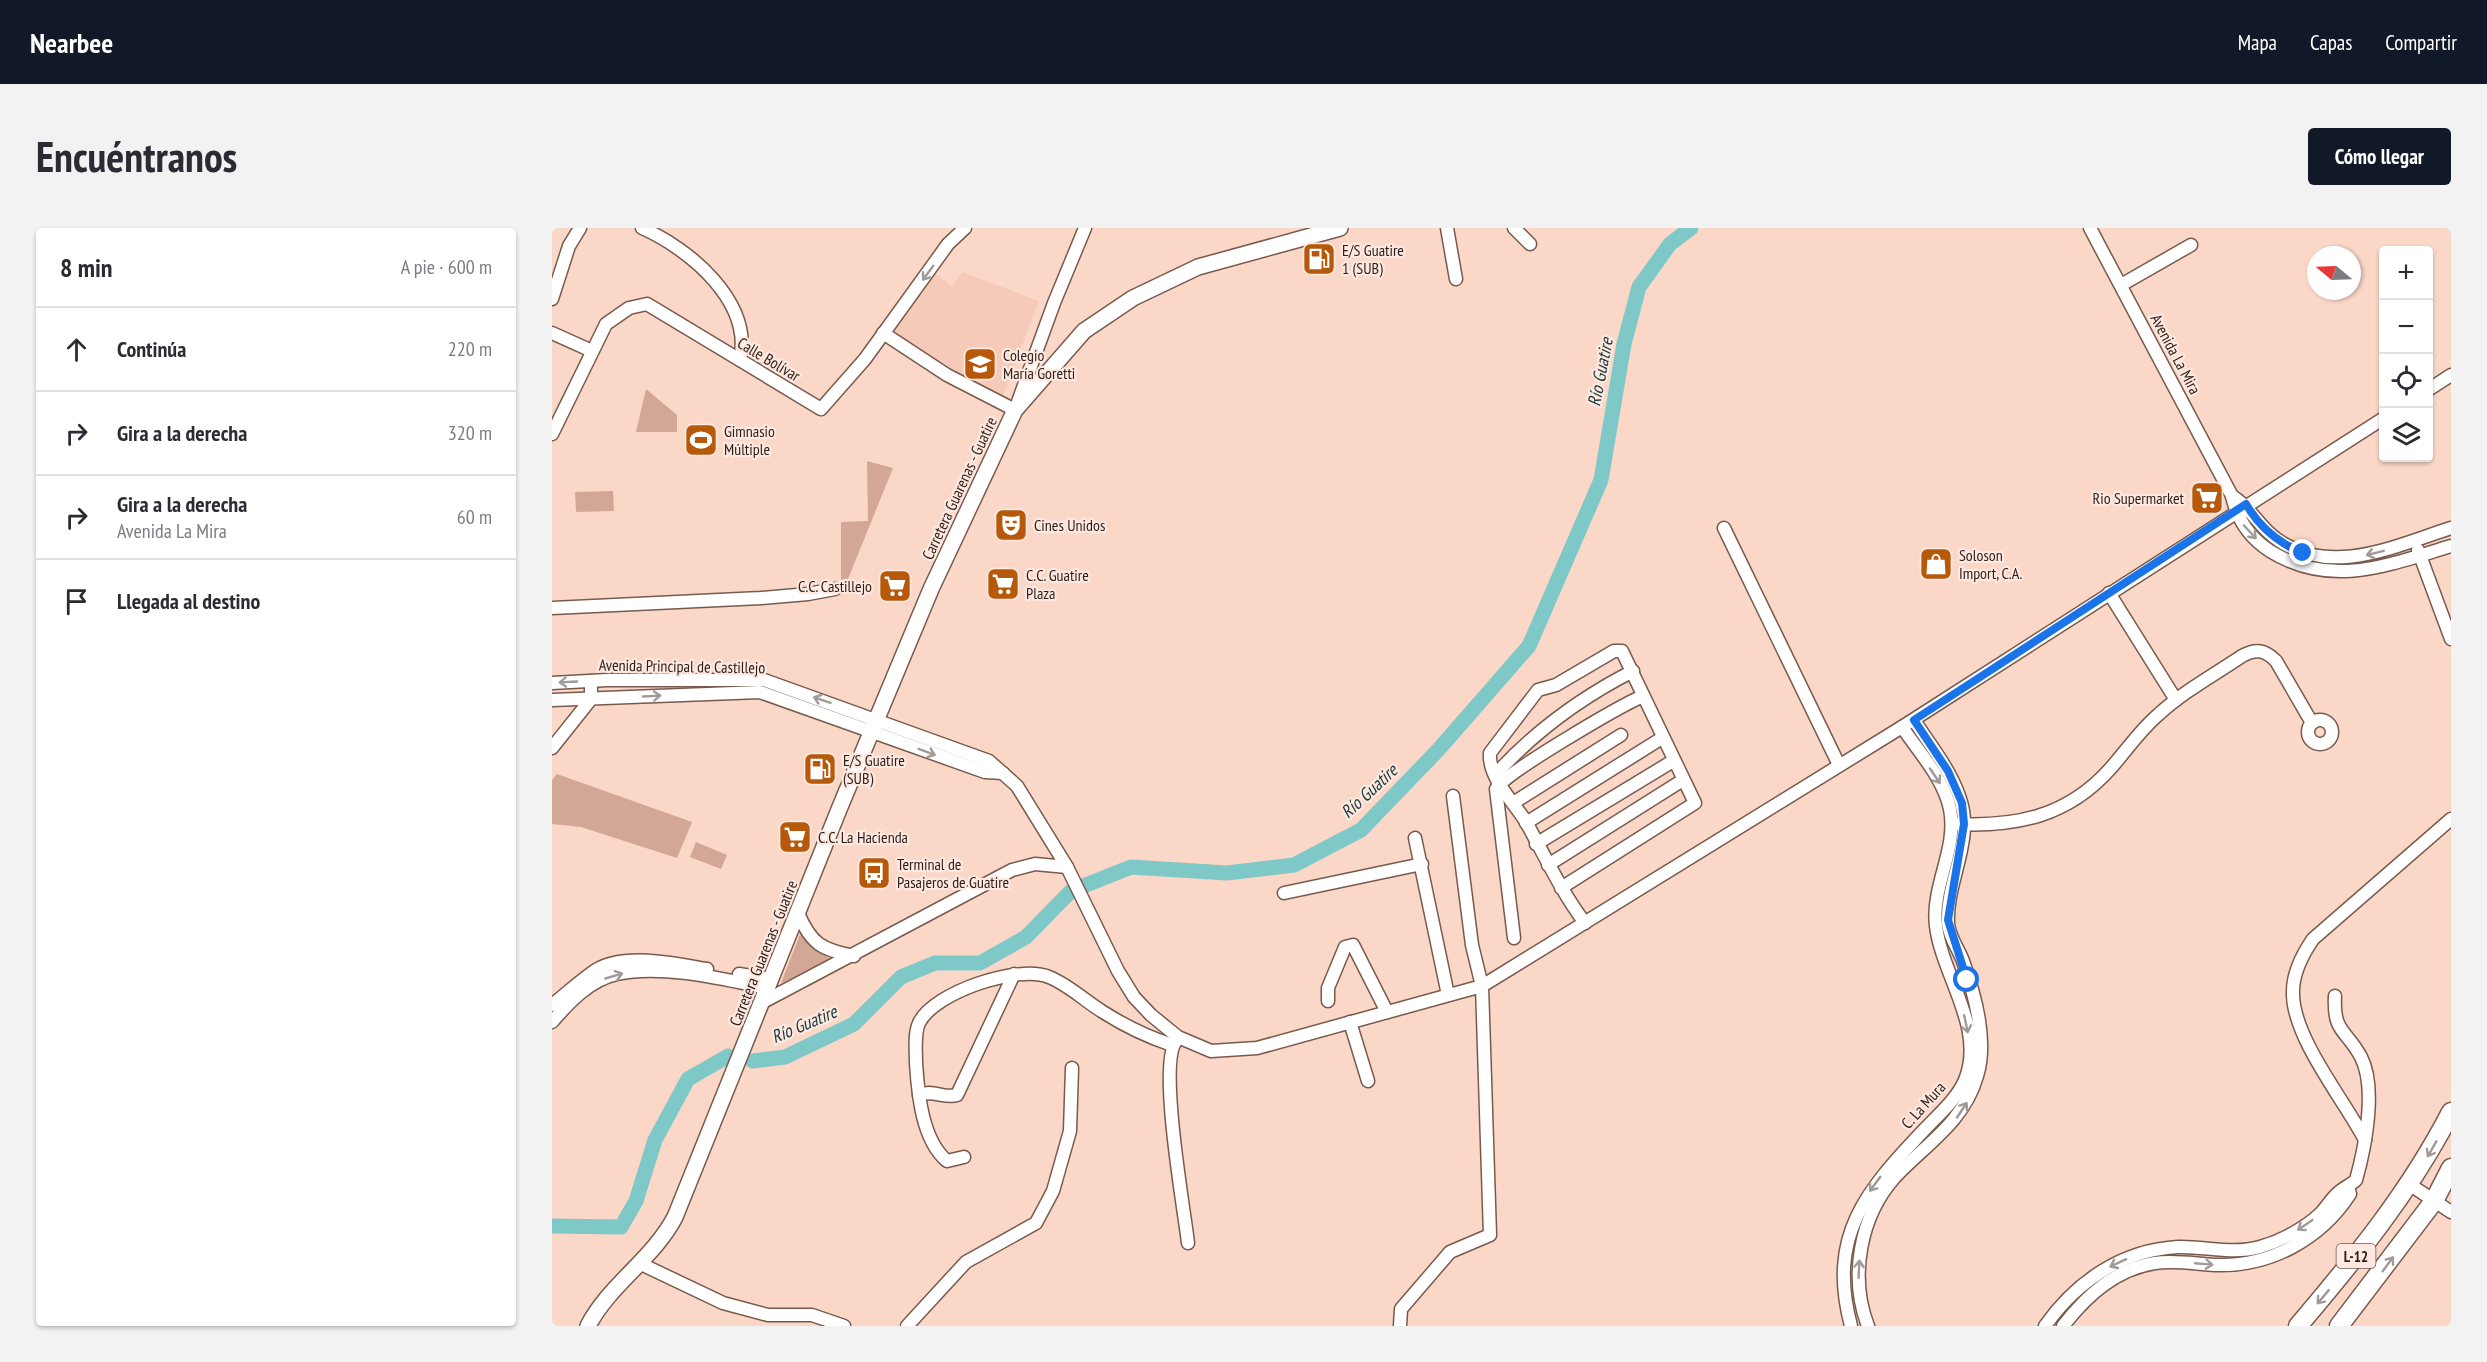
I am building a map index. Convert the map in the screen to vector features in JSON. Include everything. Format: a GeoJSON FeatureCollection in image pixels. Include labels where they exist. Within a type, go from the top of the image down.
{"type":"FeatureCollection","features":[{"type":"Feature","properties":{"kind":"highway","name":"L-12"},"geometry":{"type":"LineString","coordinates":[[2298,1326],[2349,1266],[2409,1184],[2431,1150],[2451,1112]]}},
{"type":"Feature","properties":{"kind":"highway","name":"L-12"},"geometry":{"type":"LineString","coordinates":[[2339,1326],[2434,1201],[2451,1168]]}},
{"type":"Feature","properties":{"kind":"main road","name":"Carretera Guarenas - Guatire"},"geometry":{"type":"LineString","coordinates":[[588,1326],[609,1298],[641,1264],[675,1217],[931,589],[1015,410],[1084,332],[1133,298],[1198,267],[1330,229]]}},
{"type":"Feature","properties":{"kind":"street"},"geometry":{"type":"LineString","coordinates":[[552,299],[569,246],[580,228]]}},
{"type":"Feature","properties":{"kind":"street"},"geometry":{"type":"LineString","coordinates":[[642,228],[687,257],[723,288],[734,306],[742,338],[740,360]]}},
{"type":"Feature","properties":{"kind":"street","name":"Calle Bolívar"},"geometry":{"type":"LineString","coordinates":[[552,434],[606,324],[629,308],[647,304],[821,410],[865,359],[948,244],[965,228]]}},
{"type":"Feature","properties":{"kind":"street"},"geometry":{"type":"LineString","coordinates":[[880,337],[1015,410],[1054,303],[1085,228]]}},
{"type":"Feature","properties":{"kind":"street"},"geometry":{"type":"LineString","coordinates":[[1447,228],[1456,279]]}},
{"type":"Feature","properties":{"kind":"street"},"geometry":{"type":"LineString","coordinates":[[1514,228],[1530,244]]}},
{"type":"Feature","properties":{"kind":"street","name":"Avenida La Mira"},"geometry":{"type":"LineString","coordinates":[[2090,228],[2232,496],[2235,511],[2243,526],[2266,548],[2296,565],[2314,570],[2345,573],[2420,556],[2451,546]]}},
{"type":"Feature","properties":{"kind":"street"},"geometry":{"type":"LineString","coordinates":[[2121,285],[2191,245]]}},
{"type":"Feature","properties":{"kind":"street"},"geometry":{"type":"LineString","coordinates":[[552,333],[592,351]]}},
{"type":"Feature","properties":{"kind":"street"},"geometry":{"type":"LineString","coordinates":[[2433,387],[2451,375]]}},
{"type":"Feature","properties":{"kind":"street"},"geometry":{"type":"LineString","coordinates":[[964,1157],[955,1161],[947,1161],[943,1158],[926,1122],[919,1095],[916,1052],[917,1029],[926,1013],[962,988],[1030,972],[1050,977],[1135,1030],[1211,1050],[1257,1048],[1482,986],[1902,728],[2235,511],[2379,421]]}},
{"type":"Feature","properties":{"kind":"street"},"geometry":{"type":"LineString","coordinates":[[2232,496],[2246,504],[2253,516],[2275,539],[2290,548],[2318,556],[2366,555],[2451,528]]}},
{"type":"Feature","properties":{"kind":"street"},"geometry":{"type":"LineString","coordinates":[[1724,528],[1839,765]]}},
{"type":"Feature","properties":{"kind":"street"},"geometry":{"type":"LineString","coordinates":[[2414,540],[2451,639]]}},
{"type":"Feature","properties":{"kind":"street"},"geometry":{"type":"LineString","coordinates":[[552,608],[761,598],[835,589]]}},
{"type":"Feature","properties":{"kind":"street"},"geometry":{"type":"LineString","coordinates":[[2109,593],[2176,700]]}},
{"type":"Feature","properties":{"kind":"street"},"geometry":{"type":"LineString","coordinates":[[1561,888],[1695,803],[1622,651],[1614,651],[1556,685],[1538,690],[1492,747],[1489,764],[1526,823],[1561,888],[1585,923]]}},
{"type":"Feature","properties":{"kind":"street"},"geometry":{"type":"LineString","coordinates":[[1958,824],[1993,826],[2023,822],[2071,800],[2109,770],[2134,737],[2176,700],[2242,656],[2263,651],[2276,661],[2312,723]]}},
{"type":"Feature","properties":{"kind":"street"},"geometry":{"type":"LineString","coordinates":[[1514,938],[1495,800],[1497,779],[1548,723],[1598,689],[1633,671]]}},
{"type":"Feature","properties":{"kind":"street","name":"Avenida Principal de Castillejo"},"geometry":{"type":"LineString","coordinates":[[552,683],[764,680],[875,726]]}},
{"type":"Feature","properties":{"kind":"street"},"geometry":{"type":"LineString","coordinates":[[552,748],[591,699],[591,681]]}},
{"type":"Feature","properties":{"kind":"street","name":"Avenida Principal de Castillejo"},"geometry":{"type":"LineString","coordinates":[[552,700],[760,692],[875,726]]}},
{"type":"Feature","properties":{"kind":"street"},"geometry":{"type":"LineString","coordinates":[[1497,779],[1617,708],[1643,696]]}},
{"type":"Feature","properties":{"kind":"street"},"geometry":{"type":"LineString","coordinates":[[1868,1326],[1861,1302],[1860,1260],[1864,1236],[1872,1213],[1895,1177],[1955,1120],[1968,1101],[1981,1059],[1981,1041],[1974,1003],[1948,920],[1962,803],[1948,771],[1914,720]]}},
{"type":"Feature","properties":{"kind":"street"},"geometry":{"type":"LineString","coordinates":[[875,726],[989,761],[1017,786],[1066,867],[1134,997],[1175,1041]]}},
{"type":"Feature","properties":{"kind":"street","name":"C. La Mura"},"geometry":{"type":"LineString","coordinates":[[1851,1326],[1845,1269],[1849,1234],[1856,1218],[1876,1181],[1955,1096],[1969,1068],[1969,1046],[1962,1008],[1935,924],[1936,903],[1958,824],[1943,789],[1902,728]]}},
{"type":"Feature","properties":{"kind":"street"},"geometry":{"type":"LineString","coordinates":[[1513,803],[1621,735]]}},
{"type":"Feature","properties":{"kind":"street"},"geometry":{"type":"LineString","coordinates":[[1526,823],[1662,738]]}},
{"type":"Feature","properties":{"kind":"street"},"geometry":{"type":"LineString","coordinates":[[1536,844],[1673,761]]}},
{"type":"Feature","properties":{"kind":"street"},"geometry":{"type":"LineString","coordinates":[[1548,866],[1683,780]]}},
{"type":"Feature","properties":{"kind":"street"},"geometry":{"type":"LineString","coordinates":[[1400,1326],[1401,1309],[1450,1252],[1490,1235],[1482,986],[1472,945],[1453,796]]}},
{"type":"Feature","properties":{"kind":"street"},"geometry":{"type":"LineString","coordinates":[[2365,1140],[2302,1033],[2295,1011],[2294,979],[2305,951],[2313,939],[2451,819]]}},
{"type":"Feature","properties":{"kind":"street"},"geometry":{"type":"LineString","coordinates":[[1416,838],[1448,995]]}},
{"type":"Feature","properties":{"kind":"street"},"geometry":{"type":"LineString","coordinates":[[759,1009],[1012,870],[1035,864],[1066,867]]}},
{"type":"Feature","properties":{"kind":"street"},"geometry":{"type":"LineString","coordinates":[[1284,893],[1422,864]]}},
{"type":"Feature","properties":{"kind":"street"},"geometry":{"type":"LineString","coordinates":[[798,913],[807,934],[815,942],[833,952],[854,956]]}},
{"type":"Feature","properties":{"kind":"street"},"geometry":{"type":"LineString","coordinates":[[1328,1001],[1328,988],[1345,947],[1353,945],[1387,1012]]}},
{"type":"Feature","properties":{"kind":"street"},"geometry":{"type":"LineString","coordinates":[[552,1005],[598,968],[623,961],[657,961],[769,984]]}},
{"type":"Feature","properties":{"kind":"street"},"geometry":{"type":"LineString","coordinates":[[552,1022],[566,1006],[592,984],[617,974],[674,973],[769,984]]}},
{"type":"Feature","properties":{"kind":"street"},"geometry":{"type":"LineString","coordinates":[[919,1095],[925,1092],[957,1095],[1014,974]]}},
{"type":"Feature","properties":{"kind":"street"},"geometry":{"type":"LineString","coordinates":[[2044,1326],[2061,1303],[2097,1273],[2118,1262],[2146,1252],[2179,1247],[2224,1251],[2260,1246],[2310,1222],[2339,1191],[2356,1180],[2365,1140],[2369,1094],[2361,1056],[2340,1032],[2334,1011],[2335,996]]}},
{"type":"Feature","properties":{"kind":"street"},"geometry":{"type":"LineString","coordinates":[[1350,1022],[1368,1081]]}},
{"type":"Feature","properties":{"kind":"street"},"geometry":{"type":"LineString","coordinates":[[1175,1041],[1169,1080],[1188,1243]]}},
{"type":"Feature","properties":{"kind":"street"},"geometry":{"type":"LineString","coordinates":[[907,1326],[966,1262],[1036,1224],[1053,1191],[1070,1131],[1072,1068]]}},
{"type":"Feature","properties":{"kind":"street"},"geometry":{"type":"LineString","coordinates":[[2409,1184],[2451,1212]]}},
{"type":"Feature","properties":{"kind":"street"},"geometry":{"type":"LineString","coordinates":[[2063,1326],[2099,1287],[2120,1274],[2138,1267],[2176,1262],[2214,1265],[2250,1263],[2263,1261],[2297,1245],[2327,1224],[2339,1211],[2350,1194],[2348,1187]]}},
{"type":"Feature","properties":{"kind":"street"},"geometry":{"type":"LineString","coordinates":[[641,1264],[723,1303],[768,1315],[812,1315],[844,1326]]}},
{"type":"Feature","properties":{"kind":"shaded area","name":"Colegio María Goretti"},"geometry":{"type":"Polygon","coordinates":[[[933,272],[952,286],[962,272],[1039,301],[1002,398],[889,331],[933,272]]]}},
{"type":"Feature","properties":{"kind":"shaded area"},"geometry":{"type":"Polygon","coordinates":[[[646,389],[677,415],[677,432],[636,432],[646,389]]]}},
{"type":"Feature","properties":{"kind":"shaded area"},"geometry":{"type":"Polygon","coordinates":[[[867,461],[893,468],[848,579],[841,580],[841,522],[868,521],[867,461]]]}},
{"type":"Feature","properties":{"kind":"shaded area"},"geometry":{"type":"Polygon","coordinates":[[[613,491],[614,511],[576,512],[575,492],[613,491]]]}},
{"type":"Feature","properties":{"kind":"shaded area"},"geometry":{"type":"Polygon","coordinates":[[[557,774],[692,822],[677,858],[581,827],[552,824],[552,780],[557,774]]]}},
{"type":"Feature","properties":{"kind":"shaded area"},"geometry":{"type":"Polygon","coordinates":[[[696,842],[727,855],[721,869],[690,857],[696,842]]]}},
{"type":"Feature","properties":{"kind":"shaded area"},"geometry":{"type":"Polygon","coordinates":[[[800,934],[833,962],[781,983],[800,934]]]}},
{"type":"Feature","properties":{"kind":"waterway","name":"Río Guatire"},"geometry":{"type":"LineString","coordinates":[[753,1061],[785,1057],[854,1024],[901,977],[935,963],[980,963],[1026,937],[1071,891],[1131,867],[1227,873],[1294,865],[1361,830],[1439,749],[1529,646],[1601,480],[1624,344],[1639,287],[1670,244],[1691,228]]}},
{"type":"Feature","properties":{"kind":"waterway","name":"Río Guatire"},"geometry":{"type":"LineString","coordinates":[[552,1226],[621,1227],[636,1201],[655,1140],[688,1079],[728,1056]]}},
{"type":"Feature","properties":{"kind":"place","name":"E/S Guatire 1 (SUB)"},"geometry":{"type":"Point","coordinates":[1319,259]}},
{"type":"Feature","properties":{"kind":"place","name":"Colegio María Goretti"},"geometry":{"type":"Point","coordinates":[980,364]}},
{"type":"Feature","properties":{"kind":"place","name":"Gimnasio Múltiple"},"geometry":{"type":"Point","coordinates":[701,440]}},
{"type":"Feature","properties":{"kind":"place","name":"Rio Supermarket"},"geometry":{"type":"Point","coordinates":[2207,498]}},
{"type":"Feature","properties":{"kind":"place","name":"Cines Unidos"},"geometry":{"type":"Point","coordinates":[1011,525]}},
{"type":"Feature","properties":{"kind":"place","name":"Soloson Import, C.A."},"geometry":{"type":"Point","coordinates":[1936,564]}},
{"type":"Feature","properties":{"kind":"place","name":"C.C. Guatire Plaza"},"geometry":{"type":"Point","coordinates":[1003,584]}},
{"type":"Feature","properties":{"kind":"place","name":"C.C. Castillejo"},"geometry":{"type":"Point","coordinates":[895,586]}},
{"type":"Feature","properties":{"kind":"place","name":"E/S Guatire (SUB)"},"geometry":{"type":"Point","coordinates":[820,769]}},
{"type":"Feature","properties":{"kind":"place","name":"C.C. La Hacienda"},"geometry":{"type":"Point","coordinates":[795,837]}},
{"type":"Feature","properties":{"kind":"place","name":"Terminal de Pasajeros de Guatire"},"geometry":{"type":"Point","coordinates":[874,873]}},
{"type":"Feature","properties":{"kind":"route"},"geometry":{"type":"LineString","coordinates":[[1967,980],[1948,920],[1964,824],[1962,803],[1948,771],[1914,720],[2246,504],[2253,516],[2275,539],[2303,553]]}}]}
